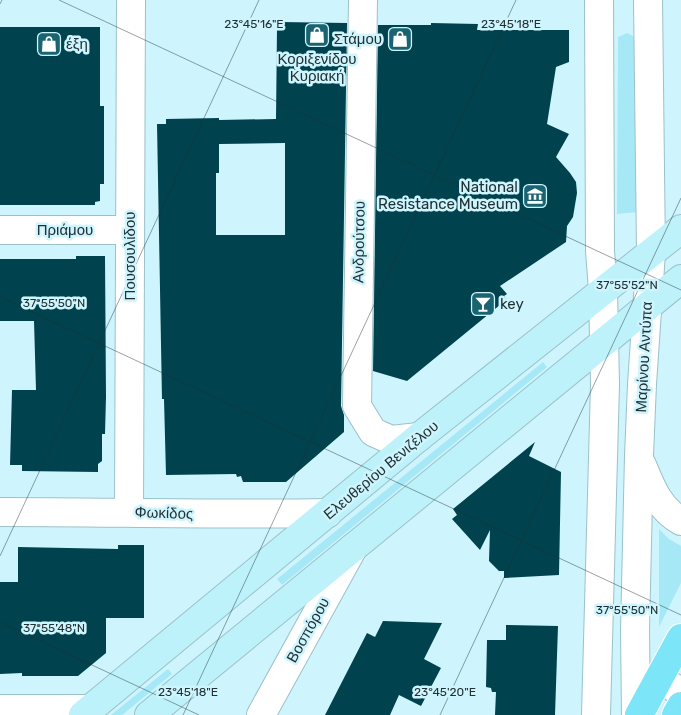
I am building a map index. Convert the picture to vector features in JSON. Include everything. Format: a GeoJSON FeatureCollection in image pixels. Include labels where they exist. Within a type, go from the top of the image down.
{"type":"FeatureCollection","features":[{"type":"Feature","properties":{"kind":"main road","name":"Ελευθερίου Βενιζέλου"},"geometry":{"type":"LineString","coordinates":[[86,712],[419,438],[681,229]]}},
{"type":"Feature","properties":{"kind":"main road"},"geometry":{"type":"LineString","coordinates":[[149,715],[681,279]]}},
{"type":"Feature","properties":{"kind":"main road"},"geometry":{"type":"LineString","coordinates":[[637,715],[670,685],[681,638]]}},
{"type":"Feature","properties":{"kind":"main road"},"geometry":{"type":"LineString","coordinates":[[676,715],[681,706]]}},
{"type":"Feature","properties":{"kind":"street","name":"Πουσουλίδου"},"geometry":{"type":"LineString","coordinates":[[129,512],[131,0]]}},
{"type":"Feature","properties":{"kind":"street","name":"Ανδρούτσου"},"geometry":{"type":"LineString","coordinates":[[362,0],[357,406],[373,432],[391,440],[419,438]]}},
{"type":"Feature","properties":{"kind":"street"},"geometry":{"type":"LineString","coordinates":[[596,715],[606,384],[600,251],[599,0]]}},
{"type":"Feature","properties":{"kind":"street","name":"Μαρίνου Αντύπα"},"geometry":{"type":"LineString","coordinates":[[637,715],[635,631],[639,456],[646,308],[651,252],[648,0]]}},
{"type":"Feature","properties":{"kind":"street","name":"Πριάμου"},"geometry":{"type":"LineString","coordinates":[[0,230],[130,230]]}},
{"type":"Feature","properties":{"kind":"street"},"geometry":{"type":"LineString","coordinates":[[639,456],[653,494],[671,516],[681,522]]}},
{"type":"Feature","properties":{"kind":"street","name":"Φωκίδος"},"geometry":{"type":"LineString","coordinates":[[0,512],[129,512],[229,515],[328,513]]}},
{"type":"Feature","properties":{"kind":"street","name":"Βοσπόρου"},"geometry":{"type":"LineString","coordinates":[[261,715],[354,546]]}},
{"type":"Feature","properties":{"kind":"street"},"geometry":{"type":"LineString","coordinates":[[0,709],[86,712]]}},
{"type":"Feature","properties":{"kind":"shaded area"},"geometry":{"type":"Polygon","coordinates":[[[627,33],[637,38],[638,212],[617,214],[618,37],[627,33]]]}},
{"type":"Feature","properties":{"kind":"shaded area"},"geometry":{"type":"Polygon","coordinates":[[[543,362],[547,367],[282,585],[277,579],[543,362]]]}},
{"type":"Feature","properties":{"kind":"shaded area"},"geometry":{"type":"Polygon","coordinates":[[[659,529],[669,539],[681,546],[681,583],[659,627],[659,529]]]}},
{"type":"Feature","properties":{"kind":"shaded area"},"geometry":{"type":"Polygon","coordinates":[[[168,669],[172,674],[122,715],[111,715],[168,669]]]}},
{"type":"Feature","properties":{"kind":"building"},"geometry":{"type":"Polygon","coordinates":[[[281,22],[347,23],[341,406],[344,415],[344,432],[286,482],[243,482],[241,476],[237,477],[236,474],[166,475],[164,399],[162,399],[157,124],[166,124],[166,119],[276,119],[277,28],[281,28],[281,22]],[[285,143],[219,144],[219,173],[216,173],[216,235],[285,235],[285,143]]]}},
{"type":"Feature","properties":{"kind":"building"},"geometry":{"type":"Polygon","coordinates":[[[431,23],[478,24],[477,30],[569,30],[569,62],[556,67],[547,124],[569,134],[556,157],[576,182],[577,193],[573,217],[567,226],[566,242],[500,286],[507,294],[504,296],[506,300],[407,381],[373,371],[378,25],[431,25],[431,23]]]}},
{"type":"Feature","properties":{"kind":"building"},"geometry":{"type":"Polygon","coordinates":[[[0,27],[100,27],[100,106],[104,106],[104,184],[100,184],[100,201],[95,202],[95,205],[0,205],[0,27]]]}},
{"type":"Feature","properties":{"kind":"building"},"geometry":{"type":"Polygon","coordinates":[[[76,256],[105,256],[106,397],[105,434],[102,434],[102,461],[98,464],[98,472],[22,471],[22,465],[10,465],[12,390],[36,390],[34,321],[0,321],[0,259],[76,259],[76,256]]]}},
{"type":"Feature","properties":{"kind":"building"},"geometry":{"type":"Polygon","coordinates":[[[535,442],[529,456],[561,472],[559,575],[504,578],[504,571],[499,571],[489,561],[490,530],[480,550],[452,519],[457,515],[453,509],[535,442]]]}},
{"type":"Feature","properties":{"kind":"building"},"geometry":{"type":"Polygon","coordinates":[[[118,545],[144,545],[144,618],[106,618],[106,653],[78,676],[22,676],[22,673],[0,674],[0,582],[18,582],[18,547],[118,549],[118,545]]]}},
{"type":"Feature","properties":{"kind":"building"},"geometry":{"type":"Polygon","coordinates":[[[383,621],[442,623],[424,659],[441,668],[421,706],[399,695],[390,715],[325,715],[367,633],[375,637],[383,621]]]}},
{"type":"Feature","properties":{"kind":"building"},"geometry":{"type":"Polygon","coordinates":[[[506,625],[558,626],[555,715],[495,715],[496,692],[492,692],[491,688],[486,687],[487,640],[506,640],[506,625]]]}},
{"type":"Feature","properties":{"kind":"place","name":"Κοριξενίδου Κυριακή"},"geometry":{"type":"Point","coordinates":[317,35]}},
{"type":"Feature","properties":{"kind":"place","name":"Στάμου"},"geometry":{"type":"Point","coordinates":[400,39]}},
{"type":"Feature","properties":{"kind":"place","name":"έξη"},"geometry":{"type":"Point","coordinates":[49,44]}},
{"type":"Feature","properties":{"kind":"place","name":"National Resistance Museum"},"geometry":{"type":"Point","coordinates":[535,196]}},
{"type":"Feature","properties":{"kind":"place","name":"key"},"geometry":{"type":"Point","coordinates":[483,304]}}]}
